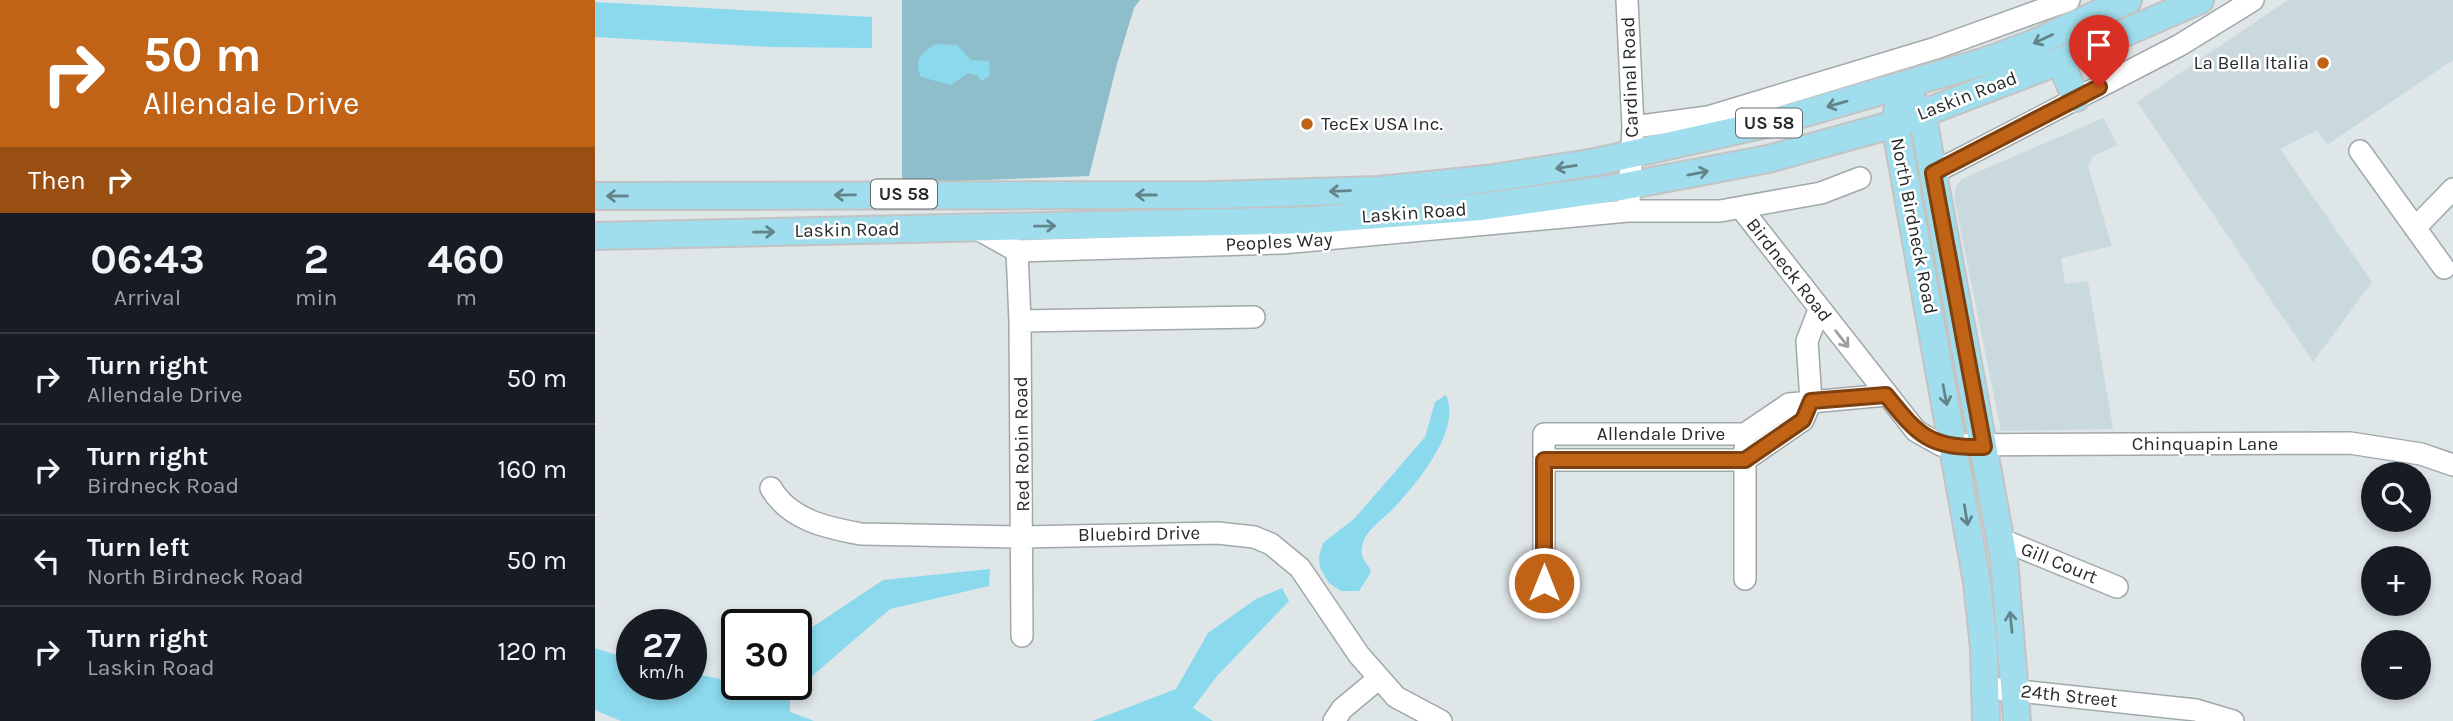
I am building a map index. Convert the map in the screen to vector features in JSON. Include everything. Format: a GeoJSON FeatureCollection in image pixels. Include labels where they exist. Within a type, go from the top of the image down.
{"type":"FeatureCollection","features":[{"type":"Feature","properties":{"kind":"main road","name":"Laskin Road"},"geometry":{"type":"LineString","coordinates":[[595,195],[1214,195],[1415,187],[1487,179],[1633,154],[1770,123],[1899,73],[2032,44],[2128,0]]}},
{"type":"Feature","properties":{"kind":"main road","name":"Laskin Road"},"geometry":{"type":"LineString","coordinates":[[595,236],[1215,223],[1246,233],[1481,208],[1629,198],[1895,124],[2060,61],[2200,0]]}},
{"type":"Feature","properties":{"kind":"main road"},"geometry":{"type":"LineString","coordinates":[[2060,61],[2076,98]]}},
{"type":"Feature","properties":{"kind":"main road","name":"North Birdneck Road"},"geometry":{"type":"LineString","coordinates":[[1899,73],[1922,113],[1984,447],[2000,540],[2017,721]]}},
{"type":"Feature","properties":{"kind":"main road","name":"North Birdneck Road"},"geometry":{"type":"LineString","coordinates":[[1899,73],[1895,124],[1955,447],[1977,582],[1986,688],[1986,721]]}},
{"type":"Feature","properties":{"kind":"main road"},"geometry":{"type":"LineString","coordinates":[[1214,195],[1215,223]]}},
{"type":"Feature","properties":{"kind":"street","name":"Laskin Road"},"geometry":{"type":"LineString","coordinates":[[1633,127],[1707,117],[1899,73],[2069,0]]}},
{"type":"Feature","properties":{"kind":"street"},"geometry":{"type":"LineString","coordinates":[[1933,173],[2180,45],[2253,0]]}},
{"type":"Feature","properties":{"kind":"street","name":"Cardinal Road"},"geometry":{"type":"LineString","coordinates":[[1625,3],[1633,154]]}},
{"type":"Feature","properties":{"kind":"street"},"geometry":{"type":"LineString","coordinates":[[2163,18],[2180,45]]}},
{"type":"Feature","properties":{"kind":"street"},"geometry":{"type":"LineString","coordinates":[[2360,151],[2444,268]]}},
{"type":"Feature","properties":{"kind":"street"},"geometry":{"type":"LineString","coordinates":[[1629,198],[1633,154]]}},
{"type":"Feature","properties":{"kind":"street"},"geometry":{"type":"LineString","coordinates":[[1741,208],[1821,193],[1860,178]]}},
{"type":"Feature","properties":{"kind":"street"},"geometry":{"type":"LineString","coordinates":[[2415,228],[2453,188]]}},
{"type":"Feature","properties":{"kind":"street","name":"Birdneck Road"},"geometry":{"type":"LineString","coordinates":[[1629,198],[1685,212],[1741,208],[1916,431],[1927,440],[1955,447]]}},
{"type":"Feature","properties":{"kind":"street"},"geometry":{"type":"LineString","coordinates":[[976,228],[1017,251]]}},
{"type":"Feature","properties":{"kind":"street","name":"Peoples Way"},"geometry":{"type":"LineString","coordinates":[[1017,251],[1246,233]]}},
{"type":"Feature","properties":{"kind":"street","name":"Red Robin Road"},"geometry":{"type":"LineString","coordinates":[[1017,251],[1023,537],[1022,636]]}},
{"type":"Feature","properties":{"kind":"street"},"geometry":{"type":"LineString","coordinates":[[1811,401],[1807,341],[1819,310]]}},
{"type":"Feature","properties":{"kind":"street"},"geometry":{"type":"LineString","coordinates":[[1020,321],[1254,317]]}},
{"type":"Feature","properties":{"kind":"street","name":"Allendale Drive"},"geometry":{"type":"LineString","coordinates":[[1811,401],[1803,420],[1745,460],[1544,460],[1544,434],[1745,434],[1789,404],[1811,401],[1886,395]]}},
{"type":"Feature","properties":{"kind":"street"},"geometry":{"type":"LineString","coordinates":[[1745,434],[1745,579]]}},
{"type":"Feature","properties":{"kind":"street","name":"Chinquapin Lane"},"geometry":{"type":"LineString","coordinates":[[1955,447],[2350,443],[2421,454],[2453,466]]}},
{"type":"Feature","properties":{"kind":"street"},"geometry":{"type":"LineString","coordinates":[[1544,460],[1544,583]]}},
{"type":"Feature","properties":{"kind":"street","name":"Bluebird Drive"},"geometry":{"type":"LineString","coordinates":[[771,488],[784,504],[800,516],[836,530],[861,534],[1023,537],[1218,533],[1254,537],[1287,555],[1300,568],[1378,679],[1408,705],[1441,721]]}},
{"type":"Feature","properties":{"kind":"street","name":"Gill Court"},"geometry":{"type":"LineString","coordinates":[[2000,540],[2117,587]]}},
{"type":"Feature","properties":{"kind":"street"},"geometry":{"type":"LineString","coordinates":[[1334,721],[1342,709],[1378,679]]}},
{"type":"Feature","properties":{"kind":"street","name":"24th Street"},"geometry":{"type":"LineString","coordinates":[[1986,688],[2233,721]]}},
{"type":"Feature","properties":{"kind":"shaded area"},"geometry":{"type":"Polygon","coordinates":[[[902,0],[1140,0],[1134,8],[1117,64],[1089,176],[902,183],[902,0]]]}},
{"type":"Feature","properties":{"kind":"shaded area"},"geometry":{"type":"Polygon","coordinates":[[[2288,0],[2453,0],[2453,60],[2327,145],[2317,130],[2280,149],[2372,282],[2313,362],[2137,102],[2288,0]]]}},
{"type":"Feature","properties":{"kind":"shaded area"},"geometry":{"type":"Polygon","coordinates":[[[595,2],[872,17],[872,48],[770,47],[595,37],[595,2]]]}},
{"type":"Feature","properties":{"kind":"shaded area"},"geometry":{"type":"Polygon","coordinates":[[[937,44],[957,45],[971,60],[989,61],[990,75],[982,81],[978,76],[968,73],[951,85],[921,77],[918,66],[920,57],[927,49],[937,44]]]}},
{"type":"Feature","properties":{"kind":"shaded area"},"geometry":{"type":"Polygon","coordinates":[[[2103,118],[2118,145],[2093,156],[2088,166],[2112,246],[2061,258],[2065,284],[2088,281],[2113,429],[2001,431],[1954,197],[1956,187],[1962,179],[2103,118]]]}},
{"type":"Feature","properties":{"kind":"shaded area"},"geometry":{"type":"Polygon","coordinates":[[[1446,395],[1448,425],[1442,441],[1423,473],[1391,511],[1373,527],[1363,542],[1362,555],[1371,572],[1359,591],[1341,591],[1329,583],[1320,568],[1319,556],[1323,543],[1355,518],[1425,437],[1435,402],[1446,395]]]}},
{"type":"Feature","properties":{"kind":"shaded area"},"geometry":{"type":"Polygon","coordinates":[[[990,569],[989,586],[890,609],[812,676],[812,627],[883,580],[990,569]]]}},
{"type":"Feature","properties":{"kind":"shaded area"},"geometry":{"type":"Polygon","coordinates":[[[1282,588],[1289,601],[1217,676],[1193,708],[1213,721],[1092,721],[1176,689],[1208,633],[1256,599],[1282,588]]]}},
{"type":"Feature","properties":{"kind":"shaded area"},"geometry":{"type":"Polygon","coordinates":[[[595,648],[616,655],[616,700],[707,700],[707,676],[721,679],[721,700],[790,700],[790,712],[814,721],[621,721],[595,710],[595,648]]]}},
{"type":"Feature","properties":{"kind":"place","name":"La Bella Italia"},"geometry":{"type":"Point","coordinates":[2323,63]}},
{"type":"Feature","properties":{"kind":"place","name":"TecEx USA Inc."},"geometry":{"type":"Point","coordinates":[1307,124]}},
{"type":"Feature","properties":{"kind":"route"},"geometry":{"type":"LineString","coordinates":[[1544,583],[1544,460],[1745,460],[1803,420],[1811,401],[1886,395],[1927,440],[1955,447],[1984,447],[1933,173],[2099,87]]}}]}
